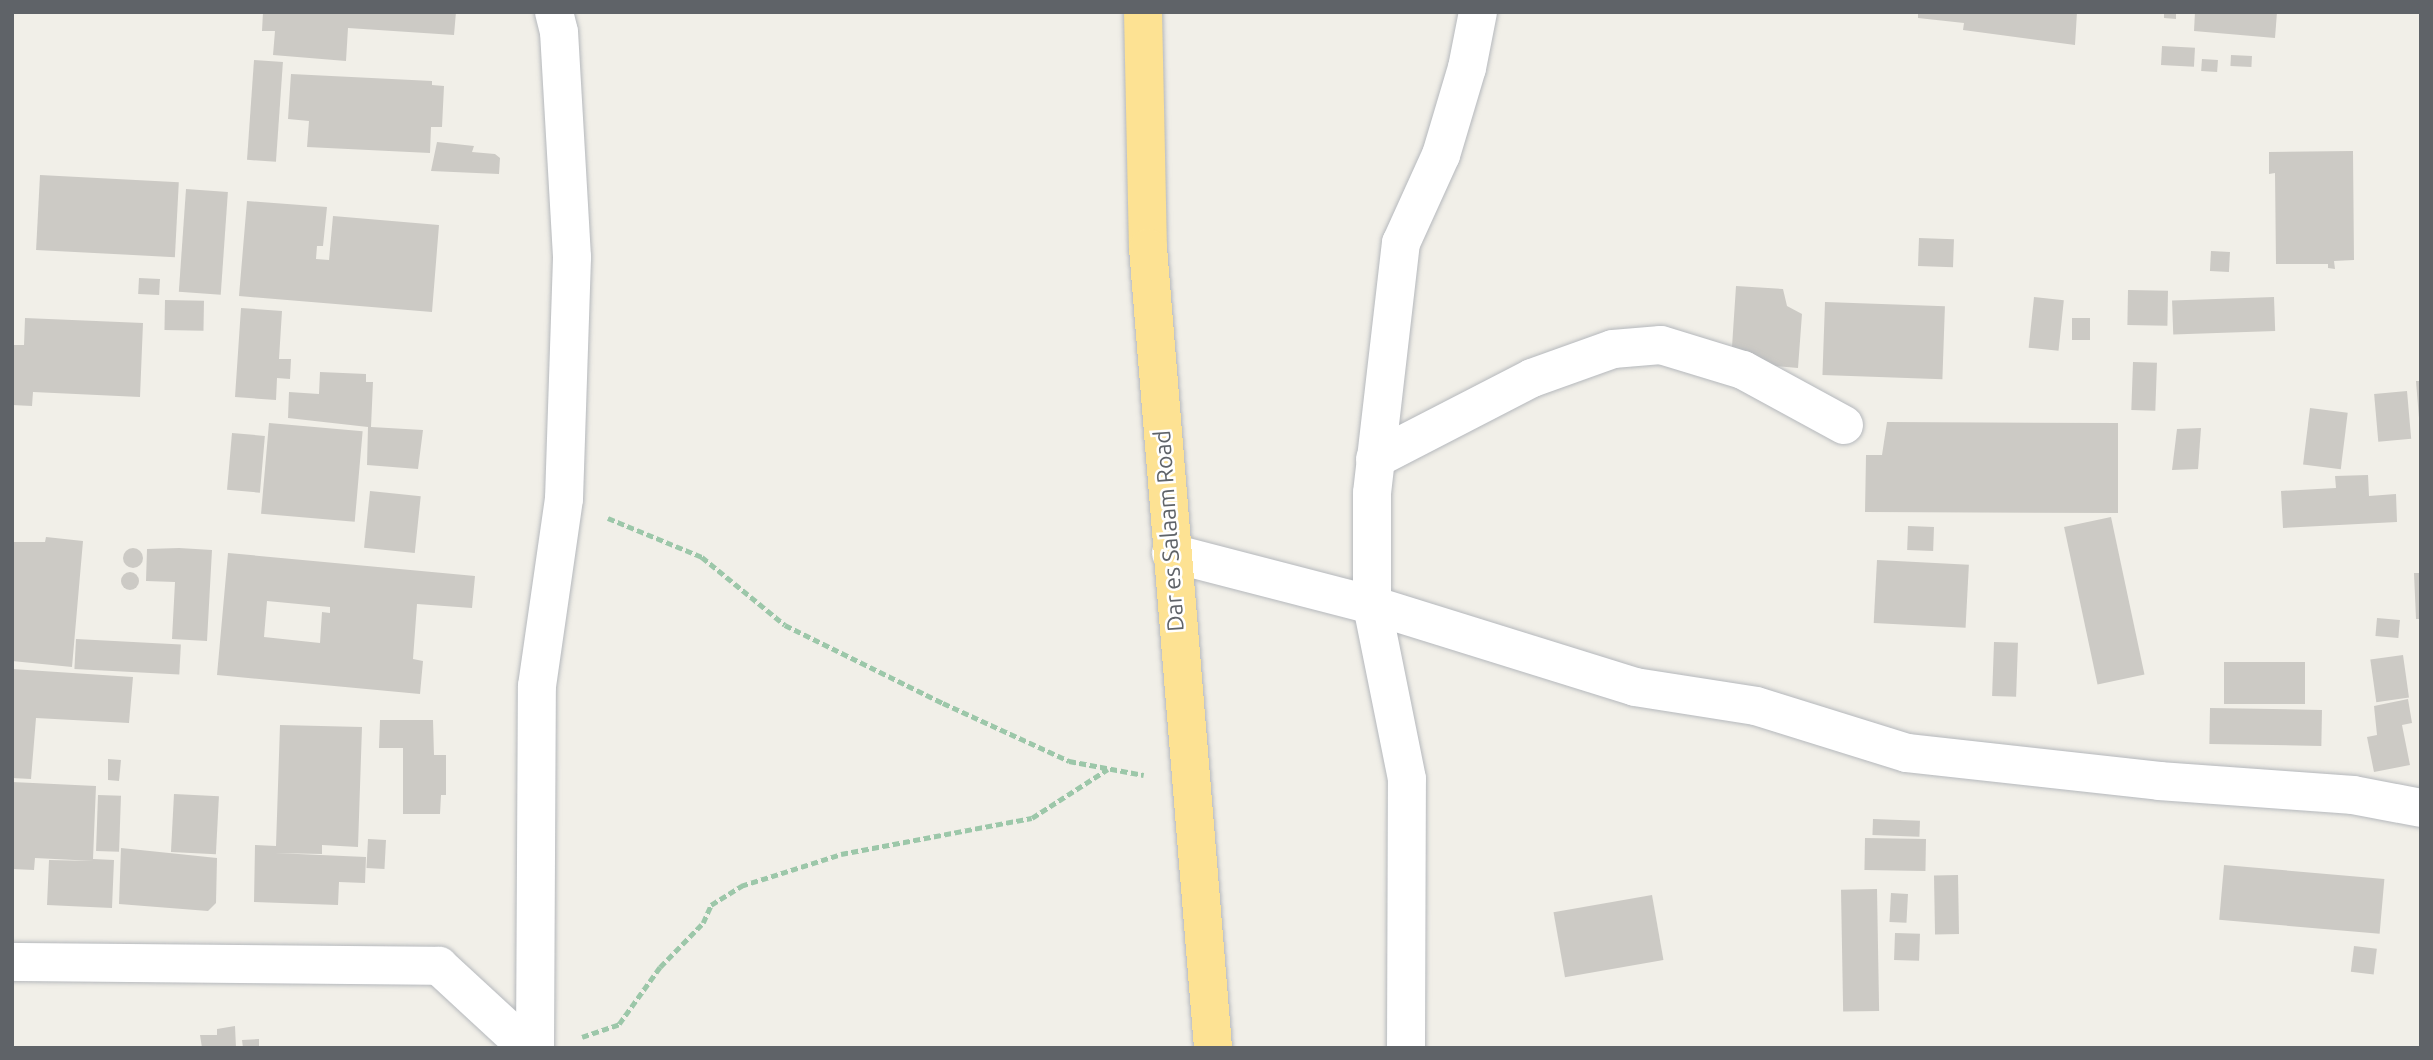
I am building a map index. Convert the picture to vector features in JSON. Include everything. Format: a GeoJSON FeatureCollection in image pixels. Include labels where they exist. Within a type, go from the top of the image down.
{"type":"FeatureCollection","features":[{"type":"Feature","properties":{"kind":"highway","name":"Dar es Salaam Road"},"geometry":{"type":"LineString","coordinates":[[1143,12],[1148,248],[1189,784],[1213,1048]]}},
{"type":"Feature","properties":{"kind":"street"},"geometry":{"type":"LineString","coordinates":[[535,1048],[537,686],[564,499],[572,257],[559,32],[554,12]]}},
{"type":"Feature","properties":{"kind":"street"},"geometry":{"type":"LineString","coordinates":[[1406,1048],[1407,779],[1372,605],[1375,458],[1401,243],[1441,155],[1467,68],[1478,12]]}},
{"type":"Feature","properties":{"kind":"street"},"geometry":{"type":"LineString","coordinates":[[1375,458],[1531,378],[1613,349],[1661,345],[1743,370],[1844,425]]}},
{"type":"Feature","properties":{"kind":"street"},"geometry":{"type":"LineString","coordinates":[[1171,554],[1372,605],[1635,687],[1756,706],[1907,753],[2159,781],[2353,795],[2421,808]]}},
{"type":"Feature","properties":{"kind":"street"},"geometry":{"type":"LineString","coordinates":[[12,962],[439,966],[528,1048]]}},
{"type":"Feature","properties":{"kind":"path"},"geometry":{"type":"LineString","coordinates":[[564,499],[702,556],[785,625],[1069,761],[1189,784]]}},
{"type":"Feature","properties":{"kind":"path"},"geometry":{"type":"LineString","coordinates":[[574,1040],[619,1024],[660,967],[703,923],[711,905],[741,886],[841,854],[1032,818],[1108,769]]}},
{"type":"Feature","properties":{"kind":"building"},"geometry":{"type":"Polygon","coordinates":[[[263,12],[456,12],[454,35],[348,28],[346,61],[273,55],[275,31],[262,31],[263,12]]]}},
{"type":"Feature","properties":{"kind":"building"},"geometry":{"type":"Polygon","coordinates":[[[1918,12],[2077,12],[2075,45],[1963,30],[1964,23],[1918,18],[1918,12]]]}},
{"type":"Feature","properties":{"kind":"building"},"geometry":{"type":"Polygon","coordinates":[[[2164,12],[2176,12],[2176,19],[2164,18],[2164,12]]]}},
{"type":"Feature","properties":{"kind":"building"},"geometry":{"type":"Polygon","coordinates":[[[2195,12],[2277,12],[2275,38],[2194,31],[2195,12]]]}},
{"type":"Feature","properties":{"kind":"building"},"geometry":{"type":"Polygon","coordinates":[[[2162,46],[2195,48],[2194,67],[2161,65],[2162,46]]]}},
{"type":"Feature","properties":{"kind":"building"},"geometry":{"type":"Polygon","coordinates":[[[2231,55],[2252,56],[2251,67],[2230,66],[2231,55]]]}},
{"type":"Feature","properties":{"kind":"building"},"geometry":{"type":"Polygon","coordinates":[[[2202,59],[2218,60],[2217,72],[2201,71],[2202,59]]]}},
{"type":"Feature","properties":{"kind":"building"},"geometry":{"type":"Polygon","coordinates":[[[254,60],[283,62],[276,162],[247,160],[254,60]]]}},
{"type":"Feature","properties":{"kind":"building"},"geometry":{"type":"Polygon","coordinates":[[[291,74],[432,81],[432,85],[444,86],[442,127],[431,127],[430,153],[307,147],[309,121],[288,119],[291,74]]]}},
{"type":"Feature","properties":{"kind":"building"},"geometry":{"type":"Polygon","coordinates":[[[437,142],[474,146],[472,152],[495,154],[500,158],[499,174],[431,171],[437,142]]]}},
{"type":"Feature","properties":{"kind":"building"},"geometry":{"type":"Polygon","coordinates":[[[2353,151],[2354,260],[2334,261],[2335,269],[2328,268],[2328,264],[2276,264],[2275,173],[2269,174],[2269,152],[2353,151]]]}},
{"type":"Feature","properties":{"kind":"building"},"geometry":{"type":"Polygon","coordinates":[[[40,175],[179,182],[175,257],[36,250],[40,175]]]}},
{"type":"Feature","properties":{"kind":"building"},"geometry":{"type":"Polygon","coordinates":[[[186,189],[228,192],[221,295],[179,292],[186,189]]]}},
{"type":"Feature","properties":{"kind":"building"},"geometry":{"type":"Polygon","coordinates":[[[247,201],[327,207],[323,246],[317,246],[316,259],[329,260],[333,216],[439,225],[432,312],[239,296],[247,201]]]}},
{"type":"Feature","properties":{"kind":"building"},"geometry":{"type":"Polygon","coordinates":[[[1919,238],[1954,239],[1953,267],[1918,266],[1919,238]]]}},
{"type":"Feature","properties":{"kind":"building"},"geometry":{"type":"Polygon","coordinates":[[[2211,251],[2230,252],[2229,272],[2210,271],[2211,251]]]}},
{"type":"Feature","properties":{"kind":"building"},"geometry":{"type":"Polygon","coordinates":[[[139,278],[160,279],[159,295],[138,294],[139,278]]]}},
{"type":"Feature","properties":{"kind":"building"},"geometry":{"type":"Polygon","coordinates":[[[1736,286],[1783,289],[1787,306],[1802,314],[1798,368],[1731,362],[1736,286]]]}},
{"type":"Feature","properties":{"kind":"building"},"geometry":{"type":"Polygon","coordinates":[[[2128,290],[2168,291],[2167,326],[2127,325],[2128,290]]]}},
{"type":"Feature","properties":{"kind":"building"},"geometry":{"type":"Polygon","coordinates":[[[2034,297],[2064,300],[2059,351],[2029,348],[2034,297]]]}},
{"type":"Feature","properties":{"kind":"building"},"geometry":{"type":"Polygon","coordinates":[[[2274,297],[2275,331],[2173,335],[2172,301],[2274,297]]]}},
{"type":"Feature","properties":{"kind":"building"},"geometry":{"type":"Polygon","coordinates":[[[165,300],[204,301],[203,331],[164,330],[165,300]]]}},
{"type":"Feature","properties":{"kind":"building"},"geometry":{"type":"Polygon","coordinates":[[[1825,302],[1945,306],[1942,379],[1822,375],[1825,302]]]}},
{"type":"Feature","properties":{"kind":"building"},"geometry":{"type":"Polygon","coordinates":[[[241,308],[282,311],[279,359],[291,359],[290,379],[277,378],[276,400],[235,397],[241,308]]]}},
{"type":"Feature","properties":{"kind":"building"},"geometry":{"type":"Polygon","coordinates":[[[25,318],[143,323],[140,397],[33,392],[32,406],[12,405],[14,345],[24,345],[25,318]]]}},
{"type":"Feature","properties":{"kind":"building"},"geometry":{"type":"Polygon","coordinates":[[[2072,318],[2090,318],[2090,340],[2072,340],[2072,318]]]}},
{"type":"Feature","properties":{"kind":"building"},"geometry":{"type":"Polygon","coordinates":[[[2133,362],[2157,363],[2155,411],[2131,410],[2133,362]]]}},
{"type":"Feature","properties":{"kind":"building"},"geometry":{"type":"Polygon","coordinates":[[[320,372],[366,374],[366,382],[373,382],[371,427],[423,430],[418,469],[367,465],[368,427],[288,418],[289,392],[319,394],[320,372]]]}},
{"type":"Feature","properties":{"kind":"building"},"geometry":{"type":"Polygon","coordinates":[[[2416,381],[2421,381],[2421,418],[2419,418],[2416,381]]]}},
{"type":"Feature","properties":{"kind":"building"},"geometry":{"type":"Polygon","coordinates":[[[2407,391],[2411,439],[2378,442],[2374,394],[2407,391]]]}},
{"type":"Feature","properties":{"kind":"building"},"geometry":{"type":"Polygon","coordinates":[[[2310,408],[2348,413],[2341,469],[2303,465],[2310,408]]]}},
{"type":"Feature","properties":{"kind":"building"},"geometry":{"type":"Polygon","coordinates":[[[1887,422],[2118,423],[2118,513],[1865,512],[1866,455],[1882,455],[1887,422]]]}},
{"type":"Feature","properties":{"kind":"building"},"geometry":{"type":"Polygon","coordinates":[[[269,423],[363,431],[355,522],[261,514],[269,423]]]}},
{"type":"Feature","properties":{"kind":"building"},"geometry":{"type":"Polygon","coordinates":[[[2201,428],[2198,469],[2172,470],[2177,429],[2201,428]]]}},
{"type":"Feature","properties":{"kind":"building"},"geometry":{"type":"Polygon","coordinates":[[[232,433],[265,436],[260,493],[227,490],[232,433]]]}},
{"type":"Feature","properties":{"kind":"building"},"geometry":{"type":"Polygon","coordinates":[[[2368,475],[2369,496],[2396,494],[2397,522],[2283,528],[2281,491],[2336,488],[2335,476],[2368,475]]]}},
{"type":"Feature","properties":{"kind":"building"},"geometry":{"type":"Polygon","coordinates":[[[370,491],[421,496],[415,553],[364,548],[370,491]]]}},
{"type":"Feature","properties":{"kind":"building"},"geometry":{"type":"Polygon","coordinates":[[[2111,517],[2144,674],[2098,684],[2064,527],[2111,517]]]}},
{"type":"Feature","properties":{"kind":"building"},"geometry":{"type":"Polygon","coordinates":[[[1908,526],[1934,527],[1933,551],[1907,550],[1908,526]]]}},
{"type":"Feature","properties":{"kind":"building"},"geometry":{"type":"Polygon","coordinates":[[[46,537],[83,541],[72,667],[12,661],[12,542],[45,542],[46,537]]]}},
{"type":"Feature","properties":{"kind":"building"},"geometry":{"type":"Polygon","coordinates":[[[133,548],[140,551],[143,558],[140,565],[133,568],[126,565],[123,558],[126,551],[133,548]]]}},
{"type":"Feature","properties":{"kind":"building"},"geometry":{"type":"Polygon","coordinates":[[[147,549],[212,550],[207,641],[172,639],[175,582],[146,581],[147,549]]]}},
{"type":"Feature","properties":{"kind":"building"},"geometry":{"type":"Polygon","coordinates":[[[228,553],[475,576],[472,608],[417,604],[413,659],[423,661],[420,694],[217,675],[228,553]],[[267,601],[264,637],[320,643],[322,612],[330,613],[330,607],[267,601]]]}},
{"type":"Feature","properties":{"kind":"building"},"geometry":{"type":"Polygon","coordinates":[[[1877,560],[1969,565],[1966,628],[1874,623],[1877,560]]]}},
{"type":"Feature","properties":{"kind":"building"},"geometry":{"type":"Polygon","coordinates":[[[126,572],[134,572],[139,581],[137,588],[126,590],[121,585],[121,577],[126,572]]]}},
{"type":"Feature","properties":{"kind":"building"},"geometry":{"type":"Polygon","coordinates":[[[2414,573],[2421,573],[2421,619],[2416,619],[2414,573]]]}},
{"type":"Feature","properties":{"kind":"building"},"geometry":{"type":"Polygon","coordinates":[[[2377,618],[2400,620],[2398,638],[2375,636],[2377,618]]]}},
{"type":"Feature","properties":{"kind":"building"},"geometry":{"type":"Polygon","coordinates":[[[76,639],[181,644],[179,674],[74,669],[76,639]]]}},
{"type":"Feature","properties":{"kind":"building"},"geometry":{"type":"Polygon","coordinates":[[[1994,642],[2018,643],[2016,697],[1992,696],[1994,642]]]}},
{"type":"Feature","properties":{"kind":"building"},"geometry":{"type":"Polygon","coordinates":[[[2403,655],[2409,698],[2376,702],[2370,660],[2403,655]]]}},
{"type":"Feature","properties":{"kind":"building"},"geometry":{"type":"Polygon","coordinates":[[[2224,662],[2305,662],[2305,704],[2224,704],[2224,662]]]}},
{"type":"Feature","properties":{"kind":"building"},"geometry":{"type":"Polygon","coordinates":[[[12,669],[133,677],[129,723],[36,718],[31,779],[12,778],[12,669]]]}},
{"type":"Feature","properties":{"kind":"building"},"geometry":{"type":"Polygon","coordinates":[[[2408,699],[2412,723],[2402,725],[2410,765],[2374,772],[2367,737],[2377,735],[2374,706],[2408,699]]]}},
{"type":"Feature","properties":{"kind":"building"},"geometry":{"type":"Polygon","coordinates":[[[2210,708],[2322,710],[2321,746],[2209,744],[2210,708]]]}},
{"type":"Feature","properties":{"kind":"building"},"geometry":{"type":"Polygon","coordinates":[[[380,720],[433,720],[434,755],[446,755],[446,795],[441,795],[440,814],[403,814],[403,748],[379,748],[380,720]]]}},
{"type":"Feature","properties":{"kind":"building"},"geometry":{"type":"Polygon","coordinates":[[[280,725],[362,727],[358,847],[322,845],[322,854],[275,853],[366,857],[365,883],[339,882],[338,905],[254,902],[255,845],[276,846],[280,725]]]}},
{"type":"Feature","properties":{"kind":"building"},"geometry":{"type":"Polygon","coordinates":[[[108,759],[121,760],[119,781],[108,780],[108,759]]]}},
{"type":"Feature","properties":{"kind":"building"},"geometry":{"type":"Polygon","coordinates":[[[12,782],[96,786],[93,859],[114,860],[112,908],[47,905],[49,860],[94,861],[35,858],[34,870],[12,869],[12,782]]]}},
{"type":"Feature","properties":{"kind":"building"},"geometry":{"type":"Polygon","coordinates":[[[174,794],[219,796],[216,854],[171,852],[174,794]]]}},
{"type":"Feature","properties":{"kind":"building"},"geometry":{"type":"Polygon","coordinates":[[[98,795],[121,796],[119,852],[96,851],[98,795]]]}},
{"type":"Feature","properties":{"kind":"building"},"geometry":{"type":"Polygon","coordinates":[[[1873,819],[1920,821],[1919,837],[1872,835],[1873,819]]]}},
{"type":"Feature","properties":{"kind":"building"},"geometry":{"type":"Polygon","coordinates":[[[1865,838],[1926,839],[1925,871],[1864,870],[1865,838]]]}},
{"type":"Feature","properties":{"kind":"building"},"geometry":{"type":"Polygon","coordinates":[[[368,839],[386,840],[384,869],[366,868],[368,839]]]}},
{"type":"Feature","properties":{"kind":"building"},"geometry":{"type":"Polygon","coordinates":[[[121,848],[217,858],[216,903],[208,911],[119,904],[121,848]]]}},
{"type":"Feature","properties":{"kind":"building"},"geometry":{"type":"Polygon","coordinates":[[[2224,865],[2384,879],[2380,934],[2219,920],[2224,865]]]}},
{"type":"Feature","properties":{"kind":"building"},"geometry":{"type":"Polygon","coordinates":[[[1934,875],[1958,875],[1959,934],[1935,934],[1934,875]]]}},
{"type":"Feature","properties":{"kind":"building"},"geometry":{"type":"Polygon","coordinates":[[[1877,889],[1879,1011],[1843,1012],[1841,890],[1877,889]]]}},
{"type":"Feature","properties":{"kind":"building"},"geometry":{"type":"Polygon","coordinates":[[[1891,893],[1908,894],[1906,923],[1889,922],[1891,893]]]}},
{"type":"Feature","properties":{"kind":"building"},"geometry":{"type":"Polygon","coordinates":[[[1652,895],[1663,960],[1565,977],[1554,912],[1652,895]]]}},
{"type":"Feature","properties":{"kind":"building"},"geometry":{"type":"Polygon","coordinates":[[[1895,933],[1920,934],[1919,961],[1894,960],[1895,933]]]}},
{"type":"Feature","properties":{"kind":"building"},"geometry":{"type":"Polygon","coordinates":[[[2354,946],[2377,949],[2374,975],[2351,972],[2354,946]]]}},
{"type":"Feature","properties":{"kind":"building"},"geometry":{"type":"Polygon","coordinates":[[[235,1026],[236,1048],[202,1048],[200,1035],[217,1035],[217,1029],[235,1026]]]}},
{"type":"Feature","properties":{"kind":"building"},"geometry":{"type":"Polygon","coordinates":[[[259,1039],[259,1048],[243,1048],[242,1040],[259,1039]]]}}]}
